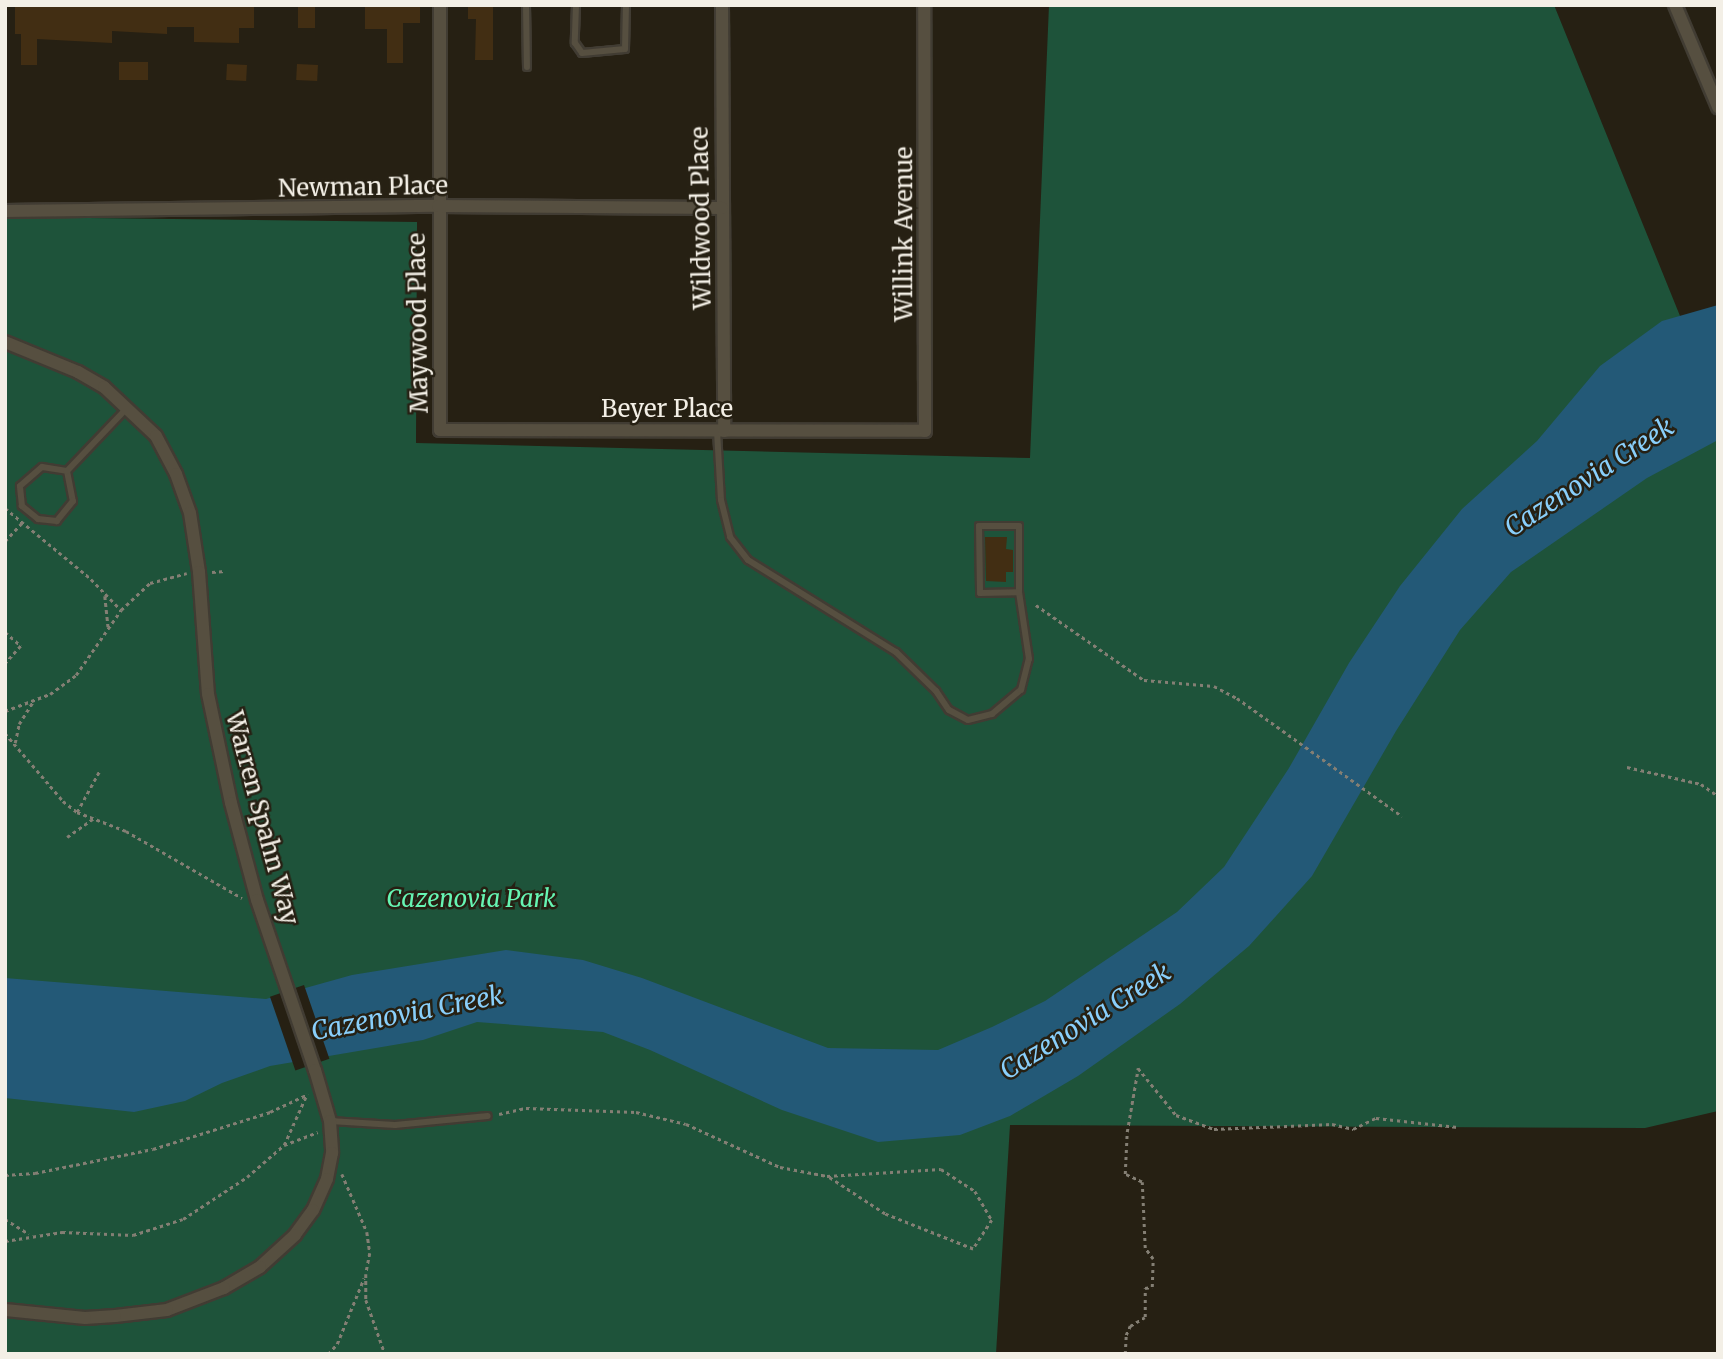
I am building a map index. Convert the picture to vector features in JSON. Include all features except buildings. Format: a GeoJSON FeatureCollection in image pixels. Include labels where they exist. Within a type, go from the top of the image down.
{"type":"FeatureCollection","features":[{"type":"Feature","properties":{"kind":"street","name":"Maywood Place"},"geometry":{"type":"LineString","coordinates":[[440,5],[440,430]]}},
{"type":"Feature","properties":{"kind":"street","name":"Wildwood Place"},"geometry":{"type":"LineString","coordinates":[[721,431],[722,5]]}},
{"type":"Feature","properties":{"kind":"street","name":"Willink Avenue"},"geometry":{"type":"LineString","coordinates":[[894,431],[925,431],[925,5]]}},
{"type":"Feature","properties":{"kind":"street"},"geometry":{"type":"LineString","coordinates":[[1675,5],[1718,107]]}},
{"type":"Feature","properties":{"kind":"street","name":"Newman Place"},"geometry":{"type":"LineString","coordinates":[[5,211],[438,206],[722,208]]}},
{"type":"Feature","properties":{"kind":"street","name":"Warren Spahn Way"},"geometry":{"type":"LineString","coordinates":[[5,342],[78,372],[104,387],[156,436],[176,474],[190,513],[199,572],[208,694],[219,748],[256,895],[283,970],[330,1121],[332,1153],[327,1179],[313,1210],[278,1253],[224,1288],[167,1310],[122,1316],[85,1318],[5,1310]]}},
{"type":"Feature","properties":{"kind":"street","name":"Beyer Place"},"geometry":{"type":"LineString","coordinates":[[440,430],[894,431]]}},
{"type":"Feature","properties":{"kind":"lane"},"geometry":{"type":"LineString","coordinates":[[526,5],[527,67]]}},
{"type":"Feature","properties":{"kind":"lane"},"geometry":{"type":"LineString","coordinates":[[576,5],[577,49],[582,52],[620,51],[627,45],[626,5]]}},
{"type":"Feature","properties":{"kind":"lane"},"geometry":{"type":"LineString","coordinates":[[67,471],[127,408]]}},
{"type":"Feature","properties":{"kind":"lane","name":"Wildwood Place"},"geometry":{"type":"LineString","coordinates":[[721,431],[721,500],[730,537],[748,560],[896,652],[936,691],[949,710],[968,720],[992,714],[1021,690],[1029,659],[1019,592]]}},
{"type":"Feature","properties":{"kind":"lane"},"geometry":{"type":"LineString","coordinates":[[42,467],[67,471],[74,502],[57,521],[38,519],[23,506],[20,486],[42,467]]}},
{"type":"Feature","properties":{"kind":"lane"},"geometry":{"type":"LineString","coordinates":[[979,526],[1019,526],[1019,592],[980,593],[979,526]]}},
{"type":"Feature","properties":{"kind":"lane"},"geometry":{"type":"LineString","coordinates":[[330,1121],[395,1125],[488,1116]]}},
{"type":"Feature","properties":{"kind":"path"},"geometry":{"type":"LineString","coordinates":[[5,508],[91,579],[121,610]]}},
{"type":"Feature","properties":{"kind":"path"},"geometry":{"type":"LineString","coordinates":[[5,541],[22,522]]}},
{"type":"Feature","properties":{"kind":"path"},"geometry":{"type":"LineString","coordinates":[[212,572],[225,571]]}},
{"type":"Feature","properties":{"kind":"path"},"geometry":{"type":"LineString","coordinates":[[5,711],[34,702],[76,675],[121,610],[150,583],[187,573]]}},
{"type":"Feature","properties":{"kind":"path"},"geometry":{"type":"LineString","coordinates":[[105,596],[108,628]]}},
{"type":"Feature","properties":{"kind":"path"},"geometry":{"type":"LineString","coordinates":[[1036,605],[1144,680],[1214,686],[1237,698],[1402,816]]}},
{"type":"Feature","properties":{"kind":"path"},"geometry":{"type":"LineString","coordinates":[[5,632],[21,646],[5,664]]}},
{"type":"Feature","properties":{"kind":"path"},"geometry":{"type":"LineString","coordinates":[[15,743],[19,724],[34,702]]}},
{"type":"Feature","properties":{"kind":"path"},"geometry":{"type":"LineString","coordinates":[[5,733],[62,801],[159,849],[225,891],[244,899]]}},
{"type":"Feature","properties":{"kind":"path"},"geometry":{"type":"LineString","coordinates":[[1627,767],[1701,784],[1718,796]]}},
{"type":"Feature","properties":{"kind":"path"},"geometry":{"type":"LineString","coordinates":[[78,811],[100,770]]}},
{"type":"Feature","properties":{"kind":"path"},"geometry":{"type":"LineString","coordinates":[[67,838],[96,817]]}},
{"type":"Feature","properties":{"kind":"path"},"geometry":{"type":"LineString","coordinates":[[1125,1354],[1126,1335],[1130,1326],[1145,1317],[1146,1288],[1152,1287],[1153,1259],[1145,1248],[1142,1182],[1125,1174],[1127,1132],[1138,1068],[1176,1115],[1214,1129],[1332,1124],[1353,1129],[1376,1118],[1458,1127]]}},
{"type":"Feature","properties":{"kind":"path"},"geometry":{"type":"LineString","coordinates":[[5,1175],[35,1173],[153,1149],[270,1112],[307,1094],[284,1145]]}},
{"type":"Feature","properties":{"kind":"path"},"geometry":{"type":"LineString","coordinates":[[488,1116],[526,1108],[636,1112],[686,1124],[780,1167],[827,1176],[941,1169],[975,1191],[992,1220],[973,1249],[885,1214],[827,1176]]}},
{"type":"Feature","properties":{"kind":"path"},"geometry":{"type":"LineString","coordinates":[[5,1241],[62,1232],[133,1235],[183,1219],[247,1177],[284,1145],[311,1133]]}},
{"type":"Feature","properties":{"kind":"path"},"geometry":{"type":"LineString","coordinates":[[340,1170],[367,1232],[370,1253],[366,1275],[366,1300],[385,1354]]}},
{"type":"Feature","properties":{"kind":"path"},"geometry":{"type":"LineString","coordinates":[[5,1219],[30,1235]]}},
{"type":"Feature","properties":{"kind":"path"},"geometry":{"type":"LineString","coordinates":[[328,1354],[337,1345],[366,1275]]}},
{"type":"Feature","properties":{"kind":"green space","name":"Cazenovia Park"},"geometry":{"type":"Polygon","coordinates":[[[1049,5],[1554,5],[1693,348],[1718,375],[1718,1111],[1645,1128],[1010,1125],[996,1354],[5,1354],[5,217],[417,222],[416,443],[1030,458],[1049,5]]]}},
{"type":"Feature","properties":{"kind":"water","name":"Cazenovia Creek"},"geometry":{"type":"Polygon","coordinates":[[[1718,305],[1718,440],[1647,478],[1511,572],[1460,630],[1396,731],[1312,876],[1249,946],[1180,1004],[1078,1076],[1010,1116],[960,1135],[878,1142],[782,1110],[650,1050],[603,1032],[477,1022],[423,1040],[270,1066],[222,1083],[185,1101],[134,1112],[5,1098],[5,978],[266,999],[352,975],[506,950],[583,960],[642,978],[828,1048],[938,1050],[992,1027],[1045,1001],[1177,912],[1224,867],[1289,768],[1349,663],[1400,586],[1462,509],[1537,441],[1600,366],[1662,321],[1718,305]]]}},
{"type":"Feature","properties":{"kind":"pier"},"geometry":{"type":"Polygon","coordinates":[[[304,985],[329,1059],[295,1070],[270,997],[304,985]]]}}]}
